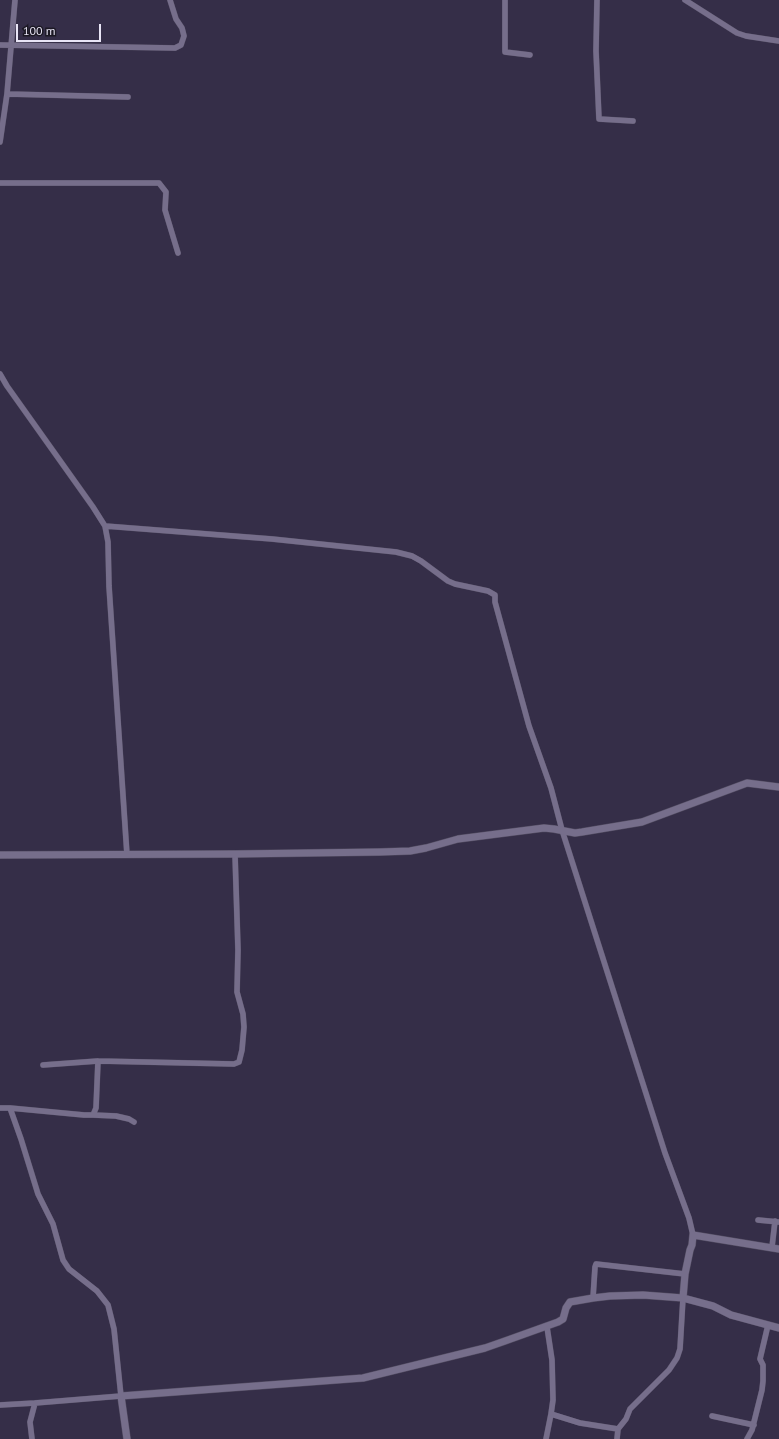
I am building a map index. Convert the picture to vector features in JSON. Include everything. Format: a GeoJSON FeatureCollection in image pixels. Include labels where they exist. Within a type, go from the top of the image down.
{"type":"FeatureCollection","features":[{"type":"Feature","properties":{"kind":"street"},"geometry":{"type":"LineString","coordinates":[[0,142],[7,94],[15,0]]}},
{"type":"Feature","properties":{"kind":"street"},"geometry":{"type":"LineString","coordinates":[[0,45],[175,48],[181,45],[184,36],[182,28],[176,19],[170,0]]}},
{"type":"Feature","properties":{"kind":"street"},"geometry":{"type":"LineString","coordinates":[[505,0],[505,52],[530,55]]}},
{"type":"Feature","properties":{"kind":"street"},"geometry":{"type":"LineString","coordinates":[[597,0],[596,51],[599,119],[633,122]]}},
{"type":"Feature","properties":{"kind":"street"},"geometry":{"type":"LineString","coordinates":[[685,0],[746,36],[779,41]]}},
{"type":"Feature","properties":{"kind":"street"},"geometry":{"type":"LineString","coordinates":[[7,94],[128,97]]}},
{"type":"Feature","properties":{"kind":"street"},"geometry":{"type":"LineString","coordinates":[[0,183],[159,183],[166,192],[165,210],[178,253]]}},
{"type":"Feature","properties":{"kind":"street"},"geometry":{"type":"LineString","coordinates":[[0,374],[105,526],[108,542],[109,586],[127,854]]}},
{"type":"Feature","properties":{"kind":"street"},"geometry":{"type":"LineString","coordinates":[[105,526],[272,539],[396,552],[412,556],[421,561],[448,581],[455,584],[488,591],[494,595],[529,726],[551,788],[562,830],[665,1153],[689,1218],[693,1235],[685,1274],[680,1348],[677,1358],[669,1370],[630,1409],[626,1419],[618,1429],[617,1439]]}},
{"type":"Feature","properties":{"kind":"street"},"geometry":{"type":"LineString","coordinates":[[0,855],[235,854],[380,852],[410,850],[426,848],[458,839],[544,828],[574,833],[642,822],[746,783],[779,787]]}},
{"type":"Feature","properties":{"kind":"street"},"geometry":{"type":"LineString","coordinates":[[43,1065],[98,1061],[234,1064],[239,1062],[242,1050],[244,1027],[243,1014],[237,992],[238,950],[235,854]]}},
{"type":"Feature","properties":{"kind":"street"},"geometry":{"type":"LineString","coordinates":[[93,1115],[96,1108],[98,1061]]}},
{"type":"Feature","properties":{"kind":"street"},"geometry":{"type":"LineString","coordinates":[[0,1108],[84,1115],[116,1116],[129,1119],[134,1122]]}},
{"type":"Feature","properties":{"kind":"street"},"geometry":{"type":"LineString","coordinates":[[10,1108],[22,1139],[38,1194],[53,1224],[63,1260],[69,1269],[97,1291],[108,1305],[112,1315],[127,1439]]}},
{"type":"Feature","properties":{"kind":"street"},"geometry":{"type":"LineString","coordinates":[[693,1235],[776,1248],[777,1222],[758,1220]]}},
{"type":"Feature","properties":{"kind":"street"},"geometry":{"type":"LineString","coordinates":[[593,1298],[596,1264],[685,1274]]}},
{"type":"Feature","properties":{"kind":"street"},"geometry":{"type":"LineString","coordinates":[[0,1406],[363,1378],[485,1348],[547,1327],[563,1319],[566,1308],[570,1302],[610,1296],[643,1295],[683,1298],[707,1304],[726,1314],[779,1328]]}},
{"type":"Feature","properties":{"kind":"street"},"geometry":{"type":"LineString","coordinates":[[747,1439],[754,1425],[763,1386],[763,1365],[760,1359],[768,1325]]}},
{"type":"Feature","properties":{"kind":"street"},"geometry":{"type":"LineString","coordinates":[[546,1439],[554,1400],[552,1360],[547,1327]]}},
{"type":"Feature","properties":{"kind":"street"},"geometry":{"type":"LineString","coordinates":[[32,1439],[30,1422],[35,1404]]}},
{"type":"Feature","properties":{"kind":"street"},"geometry":{"type":"LineString","coordinates":[[551,1414],[580,1423],[618,1429]]}},
{"type":"Feature","properties":{"kind":"street"},"geometry":{"type":"LineString","coordinates":[[712,1416],[754,1425]]}}]}
